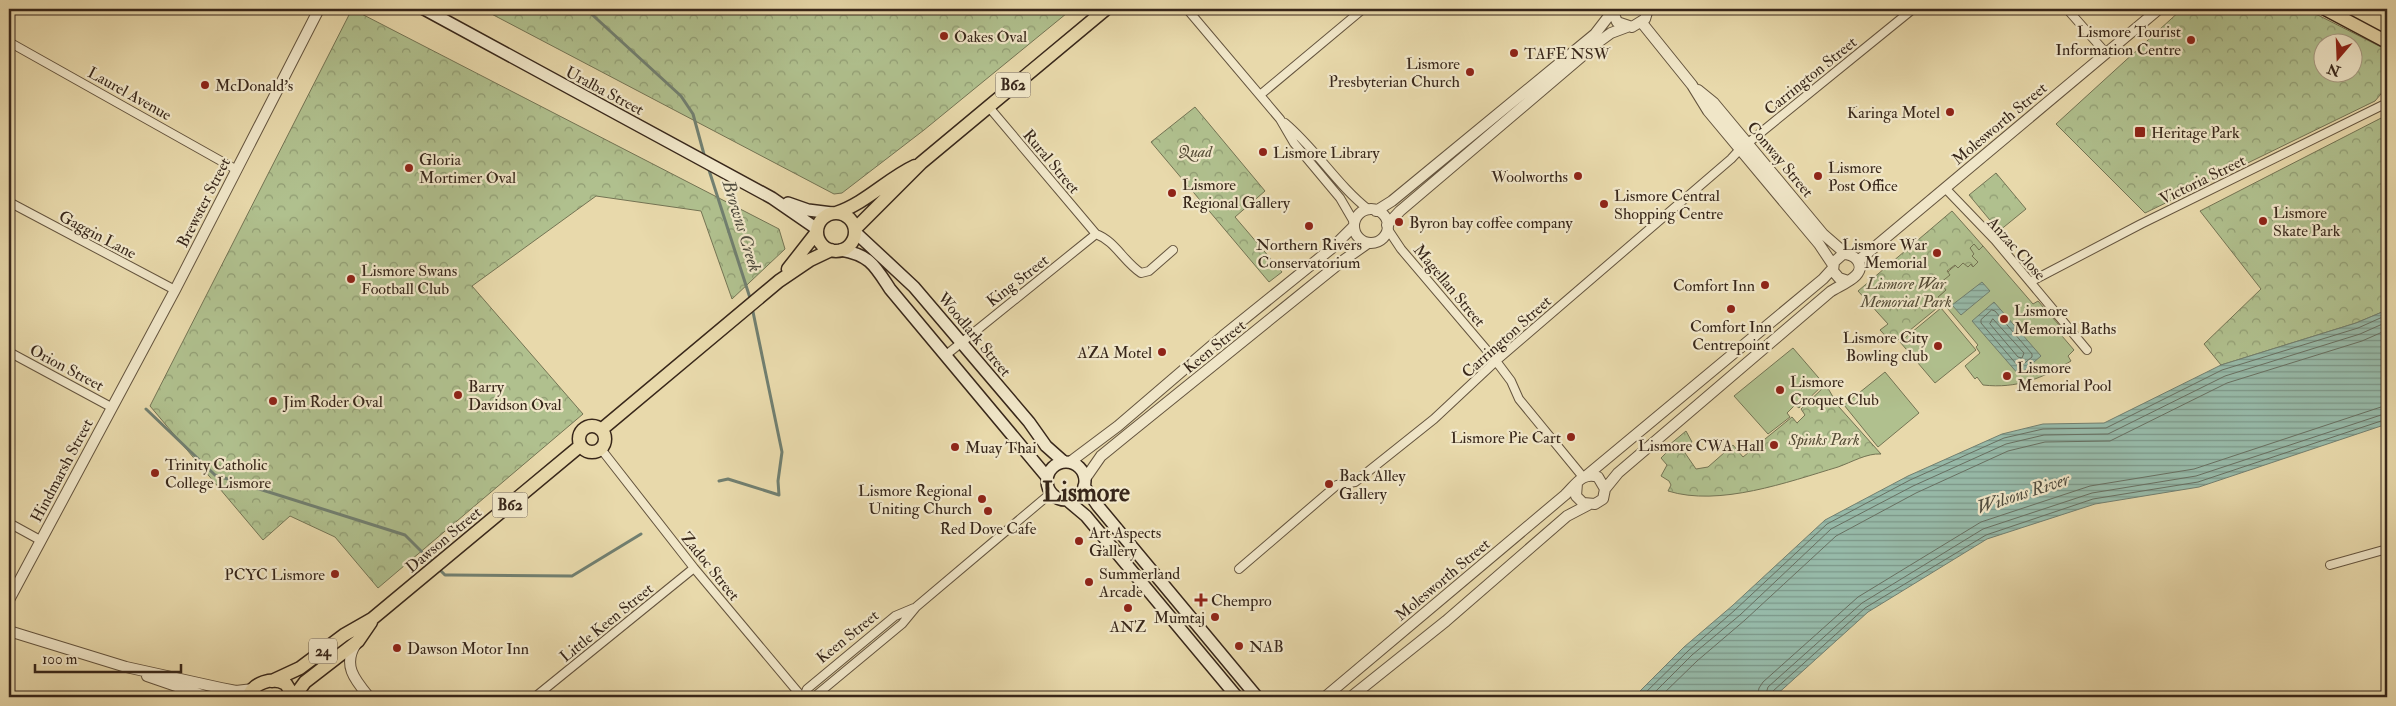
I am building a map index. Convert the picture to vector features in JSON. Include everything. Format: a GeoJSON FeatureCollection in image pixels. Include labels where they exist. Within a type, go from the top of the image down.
{"type":"FeatureCollection","features":[{"type":"Feature","properties":{"kind":"main road","name":"Uralba Street"},"geometry":{"type":"LineString","coordinates":[[424,9],[772,198],[817,231]]}},
{"type":"Feature","properties":{"kind":"main road","name":"B62"},"geometry":{"type":"LineString","coordinates":[[580,446],[578,439],[583,428],[594,426],[601,430],[779,281],[810,260],[853,241],[855,231],[868,214],[908,178],[921,163],[1106,9]]}},
{"type":"Feature","properties":{"kind":"main road"},"geometry":{"type":"LineString","coordinates":[[2325,9],[2387,42]]}},
{"type":"Feature","properties":{"kind":"main road","name":"B62"},"geometry":{"type":"LineString","coordinates":[[779,281],[817,231],[820,220],[862,201],[903,172],[921,163]]}},
{"type":"Feature","properties":{"kind":"main road","name":"Uralba Street"},"geometry":{"type":"LineString","coordinates":[[772,198],[808,210],[834,213]]}},
{"type":"Feature","properties":{"kind":"main road"},"geometry":{"type":"LineString","coordinates":[[834,213],[846,215],[855,231]]}},
{"type":"Feature","properties":{"kind":"main road"},"geometry":{"type":"LineString","coordinates":[[817,231],[822,245],[861,256],[876,266],[890,288],[1047,477],[1051,493],[1067,500],[1078,496],[1084,482]]}},
{"type":"Feature","properties":{"kind":"main road","name":"Woodlark Street"},"geometry":{"type":"LineString","coordinates":[[855,231],[914,287],[1029,422],[1046,446],[1067,462]]}},
{"type":"Feature","properties":{"kind":"main road"},"geometry":{"type":"LineString","coordinates":[[580,446],[588,452],[601,449],[605,437],[601,430]]}},
{"type":"Feature","properties":{"kind":"main road","name":"Dawson Street"},"geometry":{"type":"LineString","coordinates":[[250,693],[300,668],[344,635],[372,619],[580,446]]}},
{"type":"Feature","properties":{"kind":"main road"},"geometry":{"type":"LineString","coordinates":[[1047,477],[1053,466],[1067,462],[1080,468],[1084,482],[1098,506],[1257,697]]}},
{"type":"Feature","properties":{"kind":"main road"},"geometry":{"type":"LineString","coordinates":[[1067,500],[1086,516],[1237,697]]}},
{"type":"Feature","properties":{"kind":"main road","name":"Dawson Street"},"geometry":{"type":"LineString","coordinates":[[294,697],[305,682],[358,641],[372,619]]}},
{"type":"Feature","properties":{"kind":"main road","name":"B62"},"geometry":{"type":"LineString","coordinates":[[272,681],[286,684],[294,697]]}},
{"type":"Feature","properties":{"kind":"street","name":"Brewster Street"},"geometry":{"type":"LineString","coordinates":[[112,408],[237,170],[318,9]]}},
{"type":"Feature","properties":{"kind":"street"},"geometry":{"type":"LineString","coordinates":[[1187,9],[1280,118],[1302,137],[1357,200],[1383,215],[1387,227]]}},
{"type":"Feature","properties":{"kind":"street"},"geometry":{"type":"LineString","coordinates":[[1260,95],[1363,9]]}},
{"type":"Feature","properties":{"kind":"street"},"geometry":{"type":"LineString","coordinates":[[1280,118],[1294,143],[1340,198],[1360,239],[1368,243],[1374,243],[1383,238],[1387,227],[1400,210],[1600,41],[1627,27],[1642,23],[1648,9]]}},
{"type":"Feature","properties":{"kind":"street","name":"Carrington Street"},"geometry":{"type":"LineString","coordinates":[[1239,569],[1337,485],[1355,482],[1434,419],[1496,361],[1745,146],[1912,9]]}},
{"type":"Feature","properties":{"kind":"street"},"geometry":{"type":"LineString","coordinates":[[2067,9],[2106,54]]}},
{"type":"Feature","properties":{"kind":"street","name":"Molesworth Street"},"geometry":{"type":"LineString","coordinates":[[1858,260],[2159,9]]}},
{"type":"Feature","properties":{"kind":"street"},"geometry":{"type":"LineString","coordinates":[[1612,10],[1617,22],[1627,27]]}},
{"type":"Feature","properties":{"kind":"street"},"geometry":{"type":"LineString","coordinates":[[1354,224],[1358,215],[1392,201],[1595,34],[1612,10]]}},
{"type":"Feature","properties":{"kind":"street","name":"Conway Street"},"geometry":{"type":"LineString","coordinates":[[1642,23],[1692,85],[1708,111],[1745,146],[1823,234],[1846,254]]}},
{"type":"Feature","properties":{"kind":"street","name":"Laurel Avenue"},"geometry":{"type":"LineString","coordinates":[[9,42],[237,170]]}},
{"type":"Feature","properties":{"kind":"street","name":"Conway Street"},"geometry":{"type":"LineString","coordinates":[[1692,85],[1714,103],[1819,244],[1833,266]]}},
{"type":"Feature","properties":{"kind":"street","name":"Victoria Street"},"geometry":{"type":"LineString","coordinates":[[2030,282],[2141,224],[2387,103]]}},
{"type":"Feature","properties":{"kind":"street","name":"Rural Street"},"geometry":{"type":"LineString","coordinates":[[988,106],[1096,234]]}},
{"type":"Feature","properties":{"kind":"street","name":"Anzac Close"},"geometry":{"type":"LineString","coordinates":[[1945,188],[2030,282],[2087,350]]}},
{"type":"Feature","properties":{"kind":"street","name":"Gaggin Lane"},"geometry":{"type":"LineString","coordinates":[[9,202],[174,290]]}},
{"type":"Feature","properties":{"kind":"street","name":"Keen Street"},"geometry":{"type":"LineString","coordinates":[[1067,462],[1104,437],[1223,336],[1332,248],[1354,224]]}},
{"type":"Feature","properties":{"kind":"street","name":"Magellan Street"},"geometry":{"type":"LineString","coordinates":[[1387,227],[1402,249],[1496,361],[1511,381],[1519,398],[1582,478]]}},
{"type":"Feature","properties":{"kind":"street"},"geometry":{"type":"LineString","coordinates":[[1096,234],[1106,238],[1133,268],[1141,272],[1149,271],[1173,250]]}},
{"type":"Feature","properties":{"kind":"street","name":"King Street"},"geometry":{"type":"LineString","coordinates":[[946,355],[1096,234]]}},
{"type":"Feature","properties":{"kind":"street","name":"Keen Street"},"geometry":{"type":"LineString","coordinates":[[1084,482],[1101,456],[1341,262],[1368,243]]}},
{"type":"Feature","properties":{"kind":"street"},"geometry":{"type":"LineString","coordinates":[[1605,489],[1598,477],[1582,478],[1576,496],[1583,504],[1588,505],[1603,499],[1605,489],[1618,473],[1830,292],[1848,281],[1858,273],[1860,267],[1858,260],[1846,254],[1837,257],[1833,266],[1838,278],[1848,281]]}},
{"type":"Feature","properties":{"kind":"street","name":"Molesworth Street"},"geometry":{"type":"LineString","coordinates":[[1325,697],[1565,495],[1582,478],[1823,279],[1833,266]]}},
{"type":"Feature","properties":{"kind":"street","name":"Orion Street"},"geometry":{"type":"LineString","coordinates":[[9,352],[112,408]]}},
{"type":"Feature","properties":{"kind":"street","name":"Hindmarsh Street"},"geometry":{"type":"LineString","coordinates":[[9,600],[112,408]]}},
{"type":"Feature","properties":{"kind":"street","name":"Zadoc Street"},"geometry":{"type":"LineString","coordinates":[[601,449],[694,568],[803,697]]}},
{"type":"Feature","properties":{"kind":"street","name":"Keen Street"},"geometry":{"type":"LineString","coordinates":[[814,697],[902,624],[916,607],[1051,493]]}},
{"type":"Feature","properties":{"kind":"street","name":"Molesworth Street"},"geometry":{"type":"LineString","coordinates":[[1351,697],[1446,621],[1561,521],[1588,505]]}},
{"type":"Feature","properties":{"kind":"street"},"geometry":{"type":"LineString","coordinates":[[9,523],[40,540]]}},
{"type":"Feature","properties":{"kind":"street"},"geometry":{"type":"LineString","coordinates":[[2330,565],[2387,549]]}},
{"type":"Feature","properties":{"kind":"street","name":"Little Keen Street"},"geometry":{"type":"LineString","coordinates":[[535,697],[694,568]]}},
{"type":"Feature","properties":{"kind":"street","name":"Keen Street"},"geometry":{"type":"LineString","coordinates":[[803,697],[807,689],[895,616],[916,607]]}},
{"type":"Feature","properties":{"kind":"street"},"geometry":{"type":"LineString","coordinates":[[9,631],[126,667],[250,693]]}},
{"type":"Feature","properties":{"kind":"street"},"geometry":{"type":"LineString","coordinates":[[358,641],[352,652],[350,667],[355,680],[369,697]]}},
{"type":"Feature","properties":{"kind":"street"},"geometry":{"type":"LineString","coordinates":[[126,667],[169,685],[208,697]]}},
{"type":"Feature","properties":{"kind":"green space"},"geometry":{"type":"Polygon","coordinates":[[[352,9],[779,229],[785,249],[732,299],[701,211],[596,196],[472,286],[583,414],[378,588],[335,537],[290,516],[263,540],[150,406],[352,9]]]}},
{"type":"Feature","properties":{"kind":"green space"},"geometry":{"type":"Polygon","coordinates":[[[482,9],[1072,9],[924,130],[842,193],[834,194],[482,9]]]}},
{"type":"Feature","properties":{"kind":"green space","name":"Heritage Park"},"geometry":{"type":"Polygon","coordinates":[[[2182,9],[2306,9],[2351,32],[2314,32],[2314,82],[2364,82],[2364,38],[2387,50],[2387,87],[2375,101],[2145,213],[2056,124],[2182,9]]]}},
{"type":"Feature","properties":{"kind":"green space","name":"Quad"},"geometry":{"type":"Polygon","coordinates":[[[1195,107],[1265,191],[1235,217],[1282,272],[1269,282],[1151,142],[1195,107]]]}},
{"type":"Feature","properties":{"kind":"green space"},"geometry":{"type":"Polygon","coordinates":[[[2387,115],[2387,310],[2356,323],[2221,365],[2204,344],[2261,289],[2200,211],[2387,115]]]}},
{"type":"Feature","properties":{"kind":"green space"},"geometry":{"type":"Polygon","coordinates":[[[1996,173],[2026,209],[1999,231],[1969,195],[1996,173]]]}},
{"type":"Feature","properties":{"kind":"green space","name":"Lismore War Memorial Park"},"geometry":{"type":"Polygon","coordinates":[[[1952,211],[1983,246],[1979,250],[1974,244],[1970,248],[1974,254],[1972,256],[1978,262],[1973,267],[1971,264],[1968,267],[1963,263],[1958,268],[1955,265],[1947,271],[1950,275],[1940,283],[1946,290],[1938,297],[1942,304],[1893,344],[1880,330],[1888,324],[1858,291],[1952,211]]]}},
{"type":"Feature","properties":{"kind":"green space","name":"Lismore Memorial Baths"},"geometry":{"type":"Polygon","coordinates":[[[1974,244],[1979,249],[1983,246],[2033,304],[2038,301],[2066,333],[2062,336],[2074,350],[2068,356],[2071,361],[2040,377],[2018,384],[1983,385],[1977,377],[1975,379],[1965,366],[1980,353],[1976,347],[1978,345],[1938,297],[1946,290],[1940,283],[1950,270],[1963,263],[1973,266],[1970,248],[1974,244]]]}},
{"type":"Feature","properties":{"kind":"green space","name":"Lismore City Bowling club"},"geometry":{"type":"Polygon","coordinates":[[[1941,308],[1976,350],[1935,383],[1900,342],[1941,308]]]}},
{"type":"Feature","properties":{"kind":"green space","name":"Lismore Croquet Club"},"geometry":{"type":"Polygon","coordinates":[[[1793,348],[1824,384],[1799,408],[1795,405],[1787,413],[1790,417],[1768,434],[1734,396],[1793,348]]]}},
{"type":"Feature","properties":{"kind":"green space","name":"Lismore City Bowling club"},"geometry":{"type":"Polygon","coordinates":[[[1885,372],[1919,413],[1878,447],[1844,405],[1885,372]]]}},
{"type":"Feature","properties":{"kind":"green space","name":"Spinks Park"},"geometry":{"type":"Polygon","coordinates":[[[1826,385],[1839,407],[1881,454],[1865,456],[1838,467],[1753,491],[1709,496],[1688,495],[1668,491],[1671,485],[1669,481],[1661,476],[1667,465],[1661,458],[1666,453],[1663,450],[1686,431],[1692,442],[1683,450],[1696,469],[1708,467],[1733,445],[1743,457],[1792,417],[1797,423],[1805,415],[1801,409],[1826,385]]]}},
{"type":"Feature","properties":{"kind":"water","name":"Lismore Memorial Baths"},"geometry":{"type":"Polygon","coordinates":[[[1982,282],[1990,291],[1961,315],[1952,305],[1982,282]]]}},
{"type":"Feature","properties":{"kind":"water","name":"Lismore Memorial Baths"},"geometry":{"type":"Polygon","coordinates":[[[1994,302],[2041,356],[2019,375],[1972,321],[1994,302]]]}},
{"type":"Feature","properties":{"kind":"water","name":"Wilsons River"},"geometry":{"type":"Polygon","coordinates":[[[2387,310],[2387,424],[2199,487],[2095,504],[1987,539],[1868,612],[1774,697],[1634,697],[1684,647],[1732,606],[1825,520],[1908,476],[2002,434],[2043,424],[2104,423],[2221,365],[2356,323],[2387,310]]]}},
{"type":"Feature","properties":{"kind":"waterway","name":"Browns Creek"},"geometry":{"type":"LineString","coordinates":[[586,9],[681,96],[693,114],[705,158]]}},
{"type":"Feature","properties":{"kind":"waterway","name":"Browns Creek"},"geometry":{"type":"LineString","coordinates":[[708,167],[751,301]]}},
{"type":"Feature","properties":{"kind":"waterway","name":"Browns Creek"},"geometry":{"type":"LineString","coordinates":[[719,481],[728,479],[779,495],[778,481],[782,452],[752,307]]}},
{"type":"Feature","properties":{"kind":"waterway"},"geometry":{"type":"LineString","coordinates":[[146,409],[215,475],[405,535],[433,563]]}},
{"type":"Feature","properties":{"kind":"waterway"},"geometry":{"type":"LineString","coordinates":[[439,569],[445,575],[572,576],[641,534]]}},
{"type":"Feature","properties":{"kind":"place","name":"Oakes Oval"},"geometry":{"type":"Point","coordinates":[944,36]}},
{"type":"Feature","properties":{"kind":"place","name":"Lismore Tourist Information Centre"},"geometry":{"type":"Point","coordinates":[2191,40]}},
{"type":"Feature","properties":{"kind":"place","name":"TAFE NSW"},"geometry":{"type":"Point","coordinates":[1514,53]}},
{"type":"Feature","properties":{"kind":"place","name":"Lismore Presbyterian Church"},"geometry":{"type":"Point","coordinates":[1470,72]}},
{"type":"Feature","properties":{"kind":"place","name":"McDonald's"},"geometry":{"type":"Point","coordinates":[205,85]}},
{"type":"Feature","properties":{"kind":"place","name":"Karinga Motel"},"geometry":{"type":"Point","coordinates":[1950,112]}},
{"type":"Feature","properties":{"kind":"place","name":"Heritage Park"},"geometry":{"type":"Point","coordinates":[2140,132]}},
{"type":"Feature","properties":{"kind":"place","name":"Lismore Library"},"geometry":{"type":"Point","coordinates":[1263,152]}},
{"type":"Feature","properties":{"kind":"place","name":"Gloria Mortimer Oval"},"geometry":{"type":"Point","coordinates":[409,168]}},
{"type":"Feature","properties":{"kind":"place","name":"Woolworths"},"geometry":{"type":"Point","coordinates":[1578,176]}},
{"type":"Feature","properties":{"kind":"place","name":"Lismore Post Office"},"geometry":{"type":"Point","coordinates":[1818,176]}},
{"type":"Feature","properties":{"kind":"place","name":"Lismore Regional Gallery"},"geometry":{"type":"Point","coordinates":[1172,193]}},
{"type":"Feature","properties":{"kind":"place","name":"Lismore Central Shopping Centre"},"geometry":{"type":"Point","coordinates":[1604,204]}},
{"type":"Feature","properties":{"kind":"place","name":"Lismore Skate Park"},"geometry":{"type":"Point","coordinates":[2263,221]}},
{"type":"Feature","properties":{"kind":"place","name":"Byron bay coffee company"},"geometry":{"type":"Point","coordinates":[1399,222]}},
{"type":"Feature","properties":{"kind":"place","name":"Northern Rivers Conservatorium"},"geometry":{"type":"Point","coordinates":[1309,226]}},
{"type":"Feature","properties":{"kind":"place","name":"Lismore War Memorial"},"geometry":{"type":"Point","coordinates":[1937,253]}},
{"type":"Feature","properties":{"kind":"place","name":"Lismore Swans Football Club"},"geometry":{"type":"Point","coordinates":[351,279]}},
{"type":"Feature","properties":{"kind":"place","name":"Comfort Inn"},"geometry":{"type":"Point","coordinates":[1765,285]}},
{"type":"Feature","properties":{"kind":"place","name":"Comfort Inn Centrepoint"},"geometry":{"type":"Point","coordinates":[1731,309]}},
{"type":"Feature","properties":{"kind":"place","name":"Lismore Memorial Baths"},"geometry":{"type":"Point","coordinates":[2004,319]}},
{"type":"Feature","properties":{"kind":"place","name":"Lismore City Bowling club"},"geometry":{"type":"Point","coordinates":[1938,346]}},
{"type":"Feature","properties":{"kind":"place","name":"AZA Motel"},"geometry":{"type":"Point","coordinates":[1162,352]}},
{"type":"Feature","properties":{"kind":"place","name":"Lismore Memorial Pool"},"geometry":{"type":"Point","coordinates":[2007,376]}},
{"type":"Feature","properties":{"kind":"place","name":"Lismore Croquet Club"},"geometry":{"type":"Point","coordinates":[1780,390]}},
{"type":"Feature","properties":{"kind":"place","name":"Barry Davidson Oval"},"geometry":{"type":"Point","coordinates":[458,395]}},
{"type":"Feature","properties":{"kind":"place","name":"Jim Roder Oval"},"geometry":{"type":"Point","coordinates":[273,401]}},
{"type":"Feature","properties":{"kind":"place","name":"Lismore Pie Cart"},"geometry":{"type":"Point","coordinates":[1571,437]}},
{"type":"Feature","properties":{"kind":"place","name":"Lismore CWA Hall"},"geometry":{"type":"Point","coordinates":[1774,445]}},
{"type":"Feature","properties":{"kind":"place","name":"Muay Thai"},"geometry":{"type":"Point","coordinates":[955,447]}},
{"type":"Feature","properties":{"kind":"place","name":"Trinity Catholic College Lismore"},"geometry":{"type":"Point","coordinates":[155,473]}},
{"type":"Feature","properties":{"kind":"place","name":"Back Alley Gallery"},"geometry":{"type":"Point","coordinates":[1329,484]}},
{"type":"Feature","properties":{"kind":"place","name":"Lismore Regional Uniting Church"},"geometry":{"type":"Point","coordinates":[982,499]}},
{"type":"Feature","properties":{"kind":"place","name":"Red Dove Cafe"},"geometry":{"type":"Point","coordinates":[988,511]}},
{"type":"Feature","properties":{"kind":"place","name":"Art Aspects Gallery"},"geometry":{"type":"Point","coordinates":[1079,541]}},
{"type":"Feature","properties":{"kind":"place","name":"PCYC Lismore"},"geometry":{"type":"Point","coordinates":[335,574]}},
{"type":"Feature","properties":{"kind":"place","name":"Summerland Arcade"},"geometry":{"type":"Point","coordinates":[1089,582]}},
{"type":"Feature","properties":{"kind":"place","name":"Chempro"},"geometry":{"type":"Point","coordinates":[1201,600]}},
{"type":"Feature","properties":{"kind":"place","name":"ANZ"},"geometry":{"type":"Point","coordinates":[1128,608]}},
{"type":"Feature","properties":{"kind":"place","name":"Mumtaj"},"geometry":{"type":"Point","coordinates":[1215,617]}},
{"type":"Feature","properties":{"kind":"place","name":"NAB"},"geometry":{"type":"Point","coordinates":[1239,646]}},
{"type":"Feature","properties":{"kind":"place","name":"Dawson Motor Inn"},"geometry":{"type":"Point","coordinates":[397,648]}},
{"type":"Feature","properties":{"kind":"district","name":"Lismore"},"geometry":{"type":"Point","coordinates":[1086,492]}}]}
